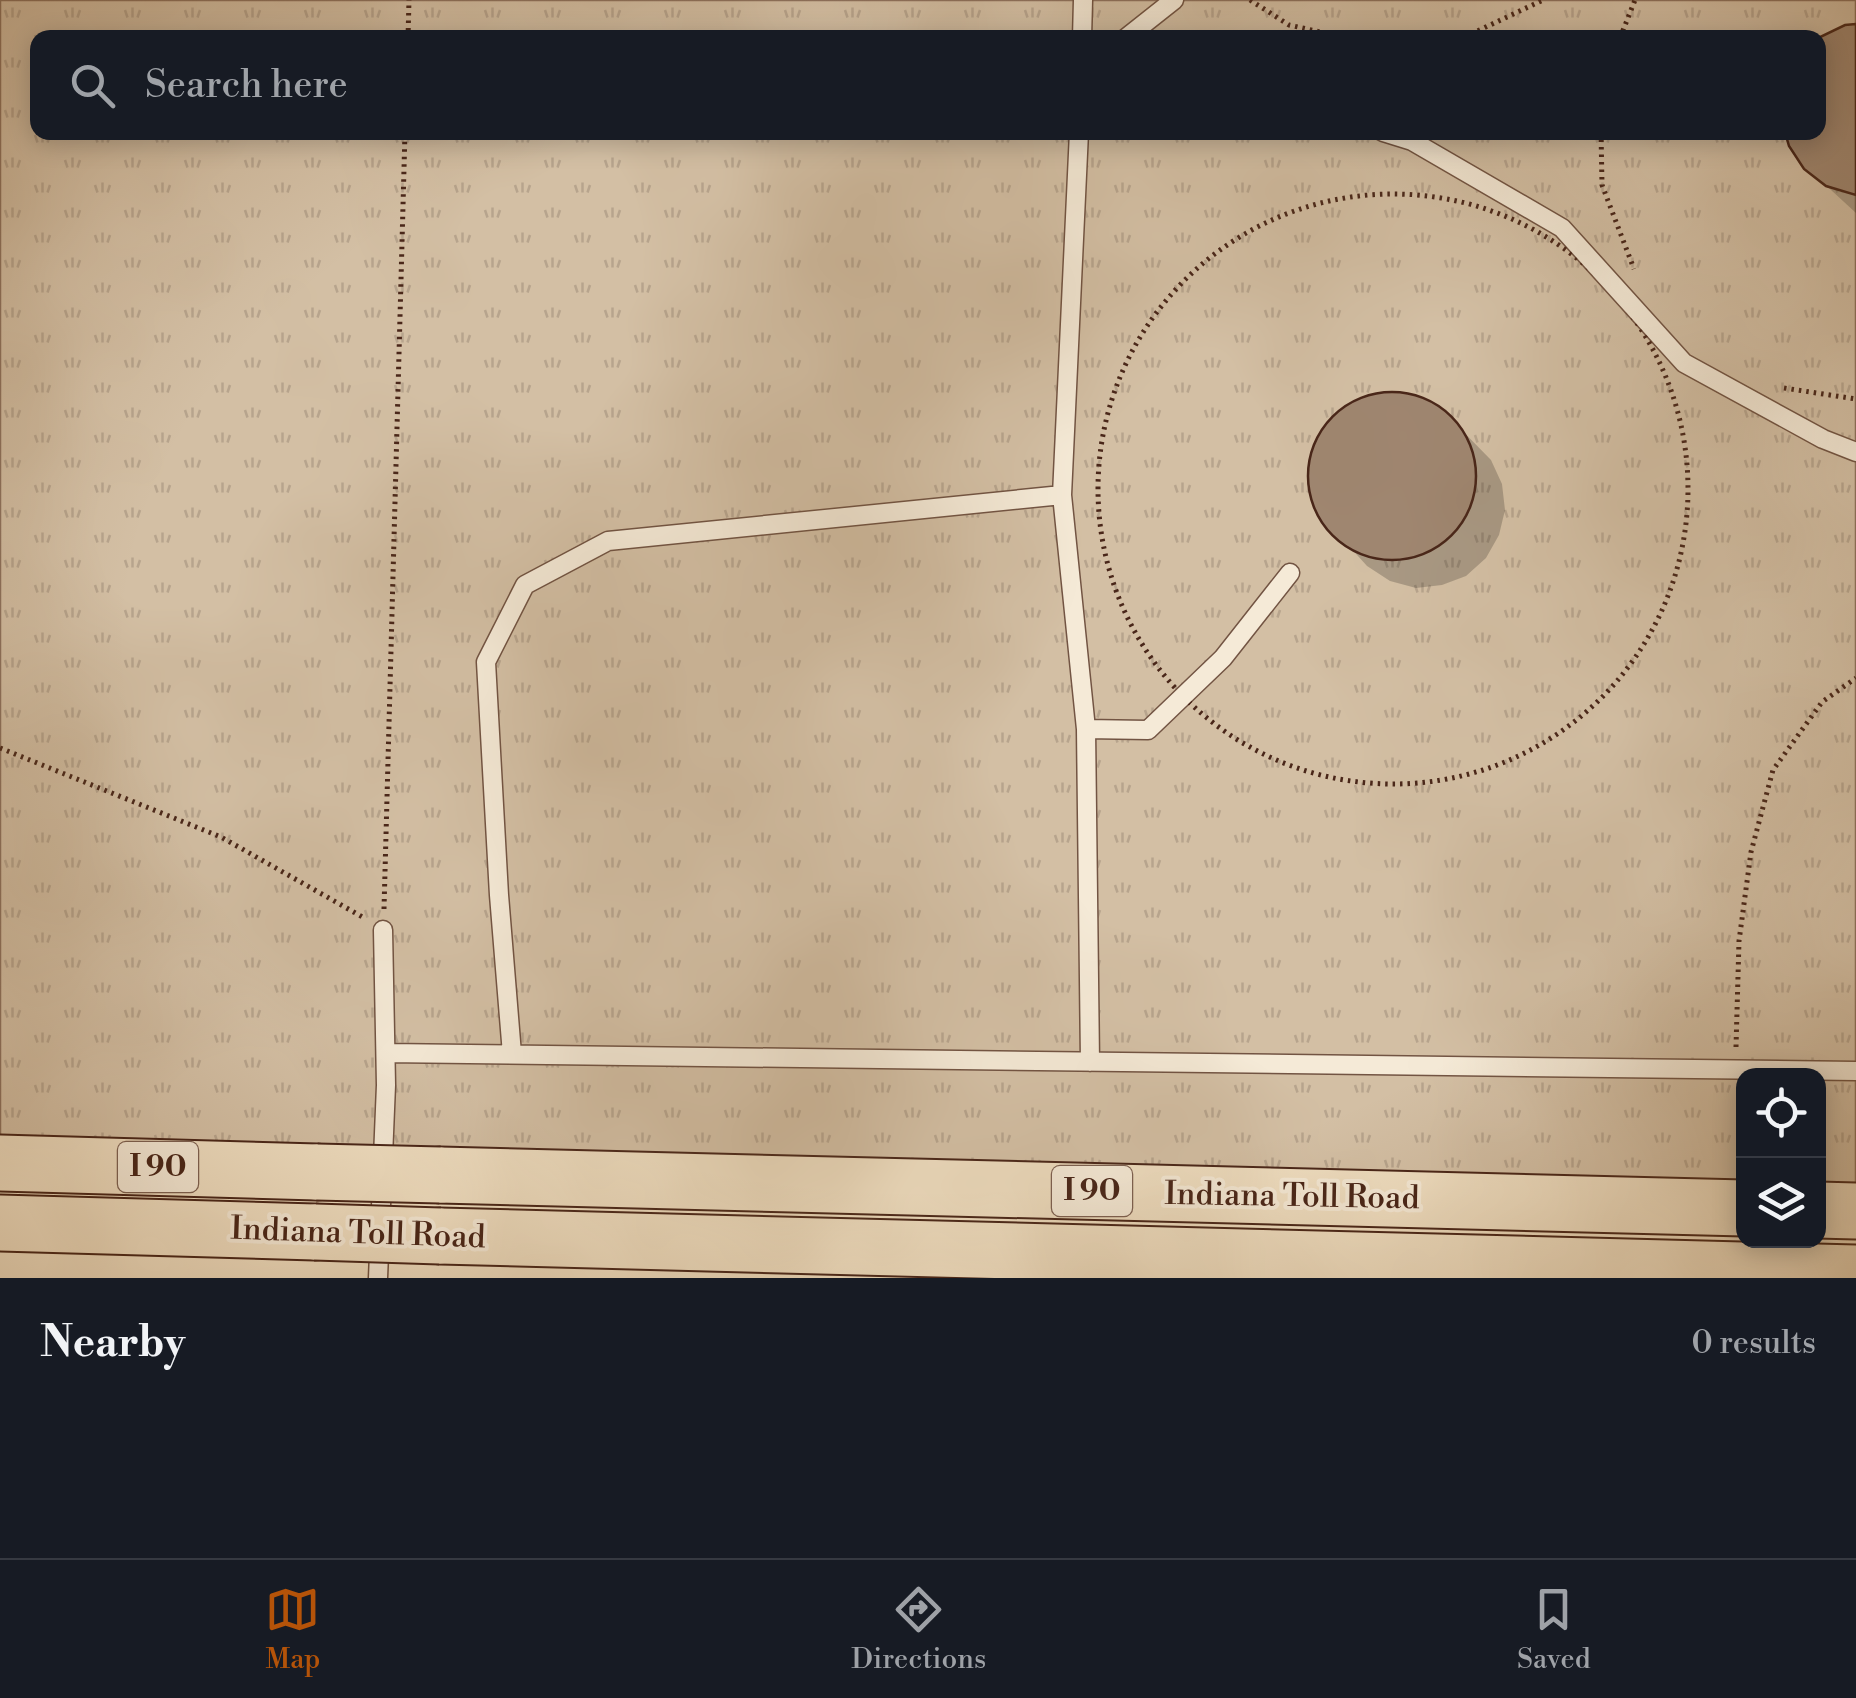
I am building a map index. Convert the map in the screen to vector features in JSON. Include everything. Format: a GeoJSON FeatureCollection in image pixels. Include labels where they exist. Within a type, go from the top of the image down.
{"type":"FeatureCollection","features":[{"type":"Feature","properties":{"kind":"highway","name":"Indiana Toll Road"},"geometry":{"type":"LineString","coordinates":[[0,1163],[1736,1208]]}},
{"type":"Feature","properties":{"kind":"highway"},"geometry":{"type":"LineString","coordinates":[[1826,1210],[1856,1211]]}},
{"type":"Feature","properties":{"kind":"highway","name":"Indiana Toll Road"},"geometry":{"type":"LineString","coordinates":[[0,1224],[1856,1272]]}},
{"type":"Feature","properties":{"kind":"lane"},"geometry":{"type":"LineString","coordinates":[[1082,30],[1084,0]]}},
{"type":"Feature","properties":{"kind":"lane"},"geometry":{"type":"LineString","coordinates":[[1136,30],[1174,0]]}},
{"type":"Feature","properties":{"kind":"lane"},"geometry":{"type":"LineString","coordinates":[[1079,140],[1062,496],[1086,729],[1090,1062]]}},
{"type":"Feature","properties":{"kind":"lane"},"geometry":{"type":"LineString","coordinates":[[1409,140],[1562,228],[1684,363],[1823,439],[1856,452]]}},
{"type":"Feature","properties":{"kind":"lane"},"geometry":{"type":"LineString","coordinates":[[512,1054],[486,662],[525,585],[608,541],[1062,496]]}},
{"type":"Feature","properties":{"kind":"lane"},"geometry":{"type":"LineString","coordinates":[[1086,729],[1148,730],[1223,658],[1290,573]]}},
{"type":"Feature","properties":{"kind":"lane"},"geometry":{"type":"LineString","coordinates":[[378,1278],[386,1053],[384,930]]}},
{"type":"Feature","properties":{"kind":"lane"},"geometry":{"type":"LineString","coordinates":[[386,1053],[1736,1070]]}},
{"type":"Feature","properties":{"kind":"lane"},"geometry":{"type":"LineString","coordinates":[[1826,1070],[1856,1070]]}},
{"type":"Feature","properties":{"kind":"path"},"geometry":{"type":"LineString","coordinates":[[408,30],[409,0]]}},
{"type":"Feature","properties":{"kind":"path"},"geometry":{"type":"LineString","coordinates":[[1250,0],[1289,25],[1311,30]]}},
{"type":"Feature","properties":{"kind":"path"},"geometry":{"type":"LineString","coordinates":[[1480,30],[1543,0]]}},
{"type":"Feature","properties":{"kind":"path"},"geometry":{"type":"LineString","coordinates":[[1623,30],[1635,0]]}},
{"type":"Feature","properties":{"kind":"path"},"geometry":{"type":"LineString","coordinates":[[0,748],[220,837],[384,930],[405,140]]}},
{"type":"Feature","properties":{"kind":"path"},"geometry":{"type":"LineString","coordinates":[[1601,140],[1602,184],[1635,271]]}},
{"type":"Feature","properties":{"kind":"path"},"geometry":{"type":"LineString","coordinates":[[1394,191],[1496,210],[1586,262],[1652,341],[1678,402],[1691,504],[1668,605],[1611,692],[1528,754],[1429,784],[1325,780],[1217,730],[1184,696],[1145,656],[1102,561],[1095,458],[1123,358],[1201,260],[1292,208],[1394,191]]}},
{"type":"Feature","properties":{"kind":"path"},"geometry":{"type":"LineString","coordinates":[[1778,387],[1856,398]]}},
{"type":"Feature","properties":{"kind":"path"},"geometry":{"type":"LineString","coordinates":[[1736,1068],[1739,941],[1751,852],[1773,770],[1822,702],[1856,678]]}},
{"type":"Feature","properties":{"kind":"green space"},"geometry":{"type":"Polygon","coordinates":[[[0,0],[1856,0],[1856,1211],[1826,1210],[1826,1068],[1736,1068],[1736,1208],[0,1163],[0,0]]]}},
{"type":"Feature","properties":{"kind":"building"},"geometry":{"type":"Polygon","coordinates":[[[1856,24],[1856,195],[1826,186],[1804,169],[1787,140],[1826,140],[1826,34],[1856,24]]]}},
{"type":"Feature","properties":{"kind":"building"},"geometry":{"type":"Polygon","coordinates":[[[1392,392],[1424,399],[1451,417],[1469,444],[1476,476],[1469,508],[1451,535],[1424,553],[1392,560],[1360,553],[1333,535],[1315,508],[1308,476],[1315,444],[1333,417],[1360,399],[1392,392]]]}}]}
